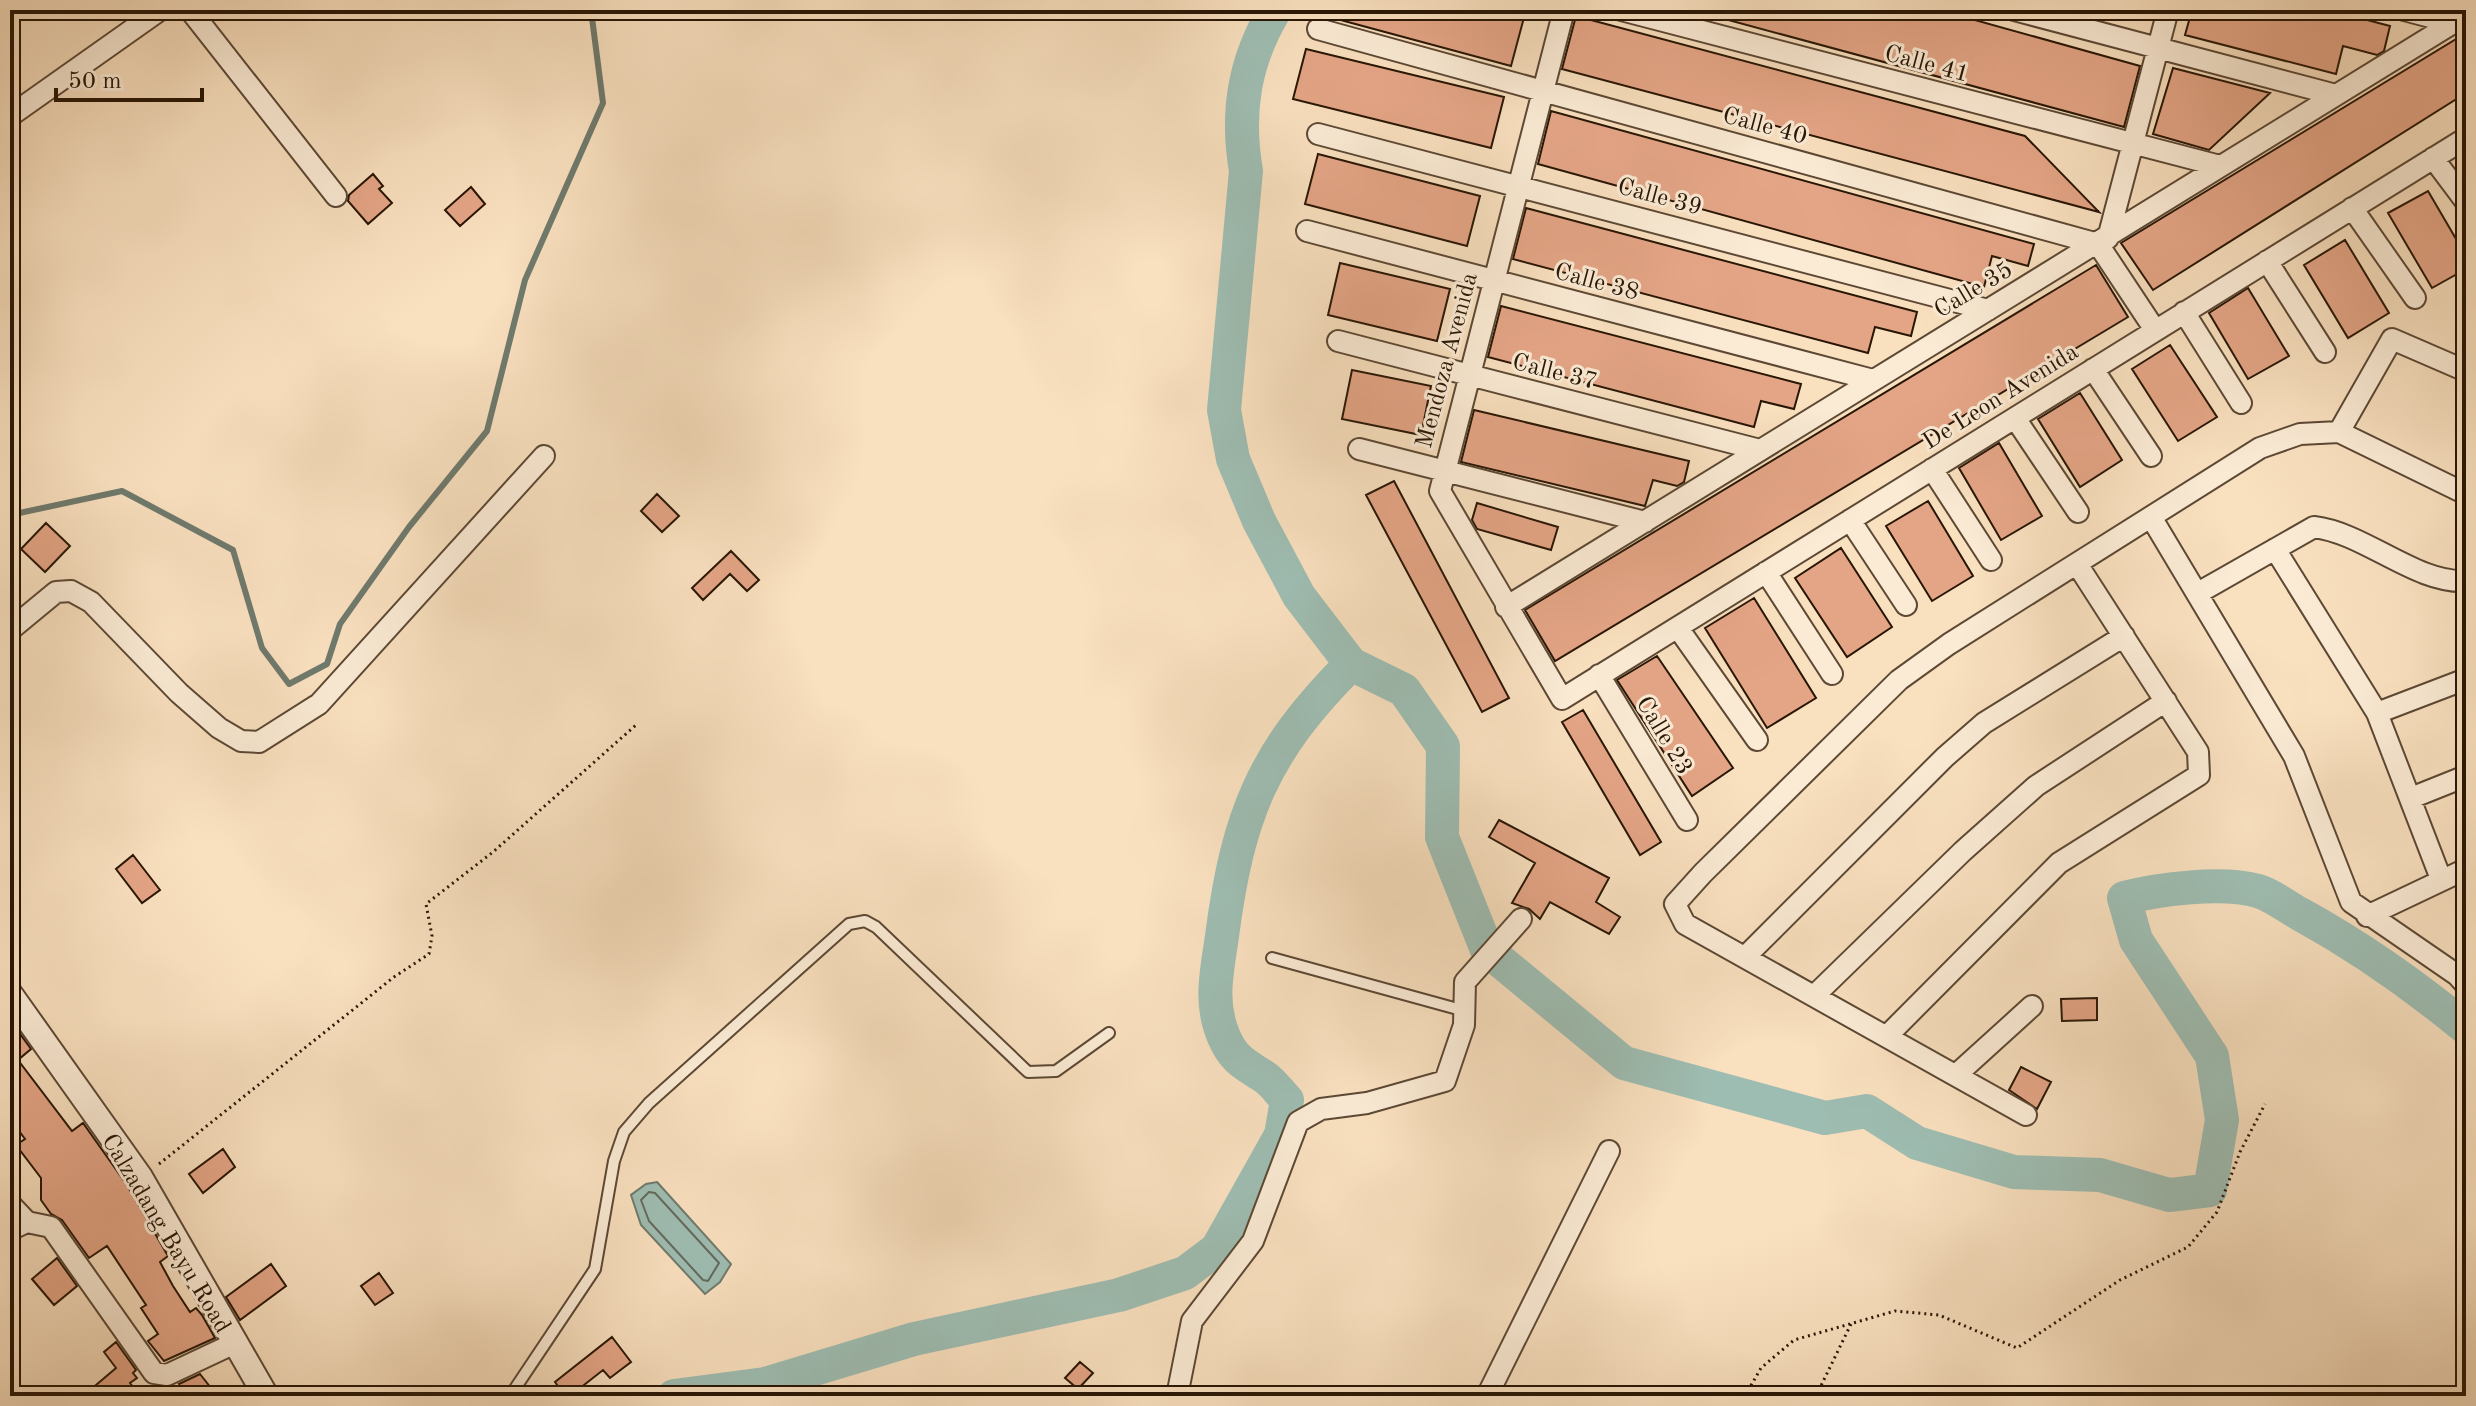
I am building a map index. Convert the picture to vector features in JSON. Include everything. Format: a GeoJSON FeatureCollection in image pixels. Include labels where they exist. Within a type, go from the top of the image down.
{"type":"FeatureCollection","features":[{"type":"Feature","properties":{"kind":"street"},"geometry":{"type":"LineString","coordinates":[[10,116],[160,10]]}},
{"type":"Feature","properties":{"kind":"street"},"geometry":{"type":"LineString","coordinates":[[190,10],[336,196]]}},
{"type":"Feature","properties":{"kind":"street","name":"Mendoza Avenida"},"geometry":{"type":"LineString","coordinates":[[1562,699],[1440,491],[1564,10]]}},
{"type":"Feature","properties":{"kind":"street","name":"Calle 41"},"geometry":{"type":"LineString","coordinates":[[1621,10],[2220,166]]}},
{"type":"Feature","properties":{"kind":"street"},"geometry":{"type":"LineString","coordinates":[[2014,10],[2336,95]]}},
{"type":"Feature","properties":{"kind":"street"},"geometry":{"type":"LineString","coordinates":[[2155,330],[2103,241],[2168,10]]}},
{"type":"Feature","properties":{"kind":"street"},"geometry":{"type":"LineString","coordinates":[[2404,10],[2460,19]]}},
{"type":"Feature","properties":{"kind":"street","name":"Calle 35"},"geometry":{"type":"LineString","coordinates":[[1506,607],[2460,19]]}},
{"type":"Feature","properties":{"kind":"street","name":"Calle 40"},"geometry":{"type":"LineString","coordinates":[[1318,29],[2103,241]]}},
{"type":"Feature","properties":{"kind":"street","name":"Calle 39"},"geometry":{"type":"LineString","coordinates":[[1318,134],[1988,310]]}},
{"type":"Feature","properties":{"kind":"street","name":"De Leon Avenida"},"geometry":{"type":"LineString","coordinates":[[1562,699],[2466,138]]}},
{"type":"Feature","properties":{"kind":"street"},"geometry":{"type":"LineString","coordinates":[[2433,158],[2466,202]]}},
{"type":"Feature","properties":{"kind":"street"},"geometry":{"type":"LineString","coordinates":[[2352,208],[2415,298]]}},
{"type":"Feature","properties":{"kind":"street","name":"Calle 38"},"geometry":{"type":"LineString","coordinates":[[1307,231],[1873,380]]}},
{"type":"Feature","properties":{"kind":"street"},"geometry":{"type":"LineString","coordinates":[[2267,261],[2325,352]]}},
{"type":"Feature","properties":{"kind":"street"},"geometry":{"type":"LineString","coordinates":[[2184,312],[2241,403]]}},
{"type":"Feature","properties":{"kind":"street"},"geometry":{"type":"LineString","coordinates":[[2339,432],[2392,339],[2466,371]]}},
{"type":"Feature","properties":{"kind":"street","name":"Calle 37"},"geometry":{"type":"LineString","coordinates":[[1338,341],[1760,450]]}},
{"type":"Feature","properties":{"kind":"street"},"geometry":{"type":"LineString","coordinates":[[2093,369],[2151,456]]}},
{"type":"Feature","properties":{"kind":"street"},"geometry":{"type":"LineString","coordinates":[[2015,418],[2078,512]]}},
{"type":"Feature","properties":{"kind":"street"},"geometry":{"type":"LineString","coordinates":[[2026,1115],[1685,924],[1675,904],[1899,680],[1949,644],[2260,448],[2300,434],[2339,432],[2466,494]]}},
{"type":"Feature","properties":{"kind":"street"},"geometry":{"type":"LineString","coordinates":[[1359,449],[1645,522]]}},
{"type":"Feature","properties":{"kind":"street"},"geometry":{"type":"LineString","coordinates":[[10,630],[56,592],[71,591],[91,602],[179,693],[219,728],[241,741],[259,742],[319,704],[544,456]]}},
{"type":"Feature","properties":{"kind":"street"},"geometry":{"type":"LineString","coordinates":[[1932,469],[1991,560]]}},
{"type":"Feature","properties":{"kind":"street"},"geometry":{"type":"LineString","coordinates":[[2151,517],[2294,756],[2351,902],[2367,916],[2463,977]]}},
{"type":"Feature","properties":{"kind":"street"},"geometry":{"type":"LineString","coordinates":[[1850,520],[1906,605]]}},
{"type":"Feature","properties":{"kind":"street"},"geometry":{"type":"LineString","coordinates":[[2198,593],[2314,527],[2333,529],[2437,577],[2466,581]]}},
{"type":"Feature","properties":{"kind":"street"},"geometry":{"type":"LineString","coordinates":[[2275,549],[2377,713],[2441,879]]}},
{"type":"Feature","properties":{"kind":"street"},"geometry":{"type":"LineString","coordinates":[[1887,1036],[2059,863],[2199,775],[2198,752],[2077,564]]}},
{"type":"Feature","properties":{"kind":"street"},"geometry":{"type":"LineString","coordinates":[[1766,572],[1832,674]]}},
{"type":"Feature","properties":{"kind":"street"},"geometry":{"type":"LineString","coordinates":[[1678,628],[1757,740]]}},
{"type":"Feature","properties":{"kind":"street"},"geometry":{"type":"LineString","coordinates":[[1745,957],[1945,757],[1984,723],[2124,636]]}},
{"type":"Feature","properties":{"kind":"street","name":"Calle 23"},"geometry":{"type":"LineString","coordinates":[[1599,675],[1687,820]]}},
{"type":"Feature","properties":{"kind":"street"},"geometry":{"type":"LineString","coordinates":[[2377,713],[2466,679]]}},
{"type":"Feature","properties":{"kind":"street"},"geometry":{"type":"LineString","coordinates":[[1814,996],[1963,851],[2036,786],[2166,701]]}},
{"type":"Feature","properties":{"kind":"street"},"geometry":{"type":"LineString","coordinates":[[2411,798],[2466,776]]}},
{"type":"Feature","properties":{"kind":"street"},"geometry":{"type":"LineString","coordinates":[[2367,916],[2466,869]]}},
{"type":"Feature","properties":{"kind":"street"},"geometry":{"type":"LineString","coordinates":[[1177,1396],[1192,1321],[1253,1241],[1298,1122],[1321,1109],[1367,1103],[1445,1081],[1465,1011],[1465,982],[1521,919]]}},
{"type":"Feature","properties":{"kind":"street","name":"Calzadang Bayu Road"},"geometry":{"type":"LineString","coordinates":[[10,994],[140,1177],[233,1344],[266,1396]]}},
{"type":"Feature","properties":{"kind":"street"},"geometry":{"type":"LineString","coordinates":[[1956,1075],[2032,1006]]}},
{"type":"Feature","properties":{"kind":"street"},"geometry":{"type":"LineString","coordinates":[[1487,1396],[1609,1151]]}},
{"type":"Feature","properties":{"kind":"street"},"geometry":{"type":"LineString","coordinates":[[10,1204],[18,1226],[51,1227],[64,1242],[130,1343],[154,1373],[167,1375],[233,1344]]}},
{"type":"Feature","properties":{"kind":"lane"},"geometry":{"type":"LineString","coordinates":[[510,1396],[595,1269],[614,1161],[624,1132],[649,1103],[849,924],[865,921],[876,927],[1028,1072],[1056,1071],[1109,1033]]}},
{"type":"Feature","properties":{"kind":"lane"},"geometry":{"type":"LineString","coordinates":[[1272,958],[1465,1011]]}},
{"type":"Feature","properties":{"kind":"path"},"geometry":{"type":"LineString","coordinates":[[140,1177],[394,977],[429,954],[432,936],[426,904],[493,852],[636,725]]}},
{"type":"Feature","properties":{"kind":"path"},"geometry":{"type":"LineString","coordinates":[[1745,1396],[1761,1368],[1794,1340],[1895,1311],[1939,1315],[2017,1348],[2120,1280],[2188,1247],[2217,1212],[2240,1152],[2265,1104]]}},
{"type":"Feature","properties":{"kind":"path"},"geometry":{"type":"LineString","coordinates":[[1816,1396],[1852,1322]]}},
{"type":"Feature","properties":{"kind":"water"},"geometry":{"type":"Polygon","coordinates":[[[657,1182],[731,1264],[720,1282],[705,1294],[641,1225],[631,1195],[646,1184],[657,1182]]]}},
{"type":"Feature","properties":{"kind":"building"},"geometry":{"type":"Polygon","coordinates":[[[1323,10],[1526,10],[1511,66],[1322,15],[1323,10]]]}},
{"type":"Feature","properties":{"kind":"building"},"geometry":{"type":"Polygon","coordinates":[[[1711,10],[1939,10],[2140,66],[2124,127],[1710,15],[1711,10]]]}},
{"type":"Feature","properties":{"kind":"building"},"geometry":{"type":"Polygon","coordinates":[[[2192,10],[2329,10],[2390,26],[2384,51],[2377,55],[2343,46],[2336,74],[2185,35],[2192,10]]]}},
{"type":"Feature","properties":{"kind":"building"},"geometry":{"type":"Polygon","coordinates":[[[1576,16],[2025,136],[2099,212],[1562,69],[1576,16]]]}},
{"type":"Feature","properties":{"kind":"building"},"geometry":{"type":"Polygon","coordinates":[[[2466,33],[2466,93],[2153,290],[2121,243],[2466,33]]]}},
{"type":"Feature","properties":{"kind":"building"},"geometry":{"type":"Polygon","coordinates":[[[1306,49],[1504,97],[1491,148],[1293,99],[1306,49]]]}},
{"type":"Feature","properties":{"kind":"building"},"geometry":{"type":"Polygon","coordinates":[[[2173,68],[2270,93],[2209,150],[2153,134],[2173,68]]]}},
{"type":"Feature","properties":{"kind":"building"},"geometry":{"type":"Polygon","coordinates":[[[1551,111],[2034,244],[2028,266],[1992,256],[1984,287],[1538,164],[1551,111]]]}},
{"type":"Feature","properties":{"kind":"building"},"geometry":{"type":"Polygon","coordinates":[[[1318,154],[1480,196],[1467,246],[1305,204],[1318,154]]]}},
{"type":"Feature","properties":{"kind":"building"},"geometry":{"type":"Polygon","coordinates":[[[373,174],[383,186],[379,189],[392,203],[368,224],[348,201],[349,195],[373,174]]]}},
{"type":"Feature","properties":{"kind":"building"},"geometry":{"type":"Polygon","coordinates":[[[471,187],[485,204],[460,226],[445,210],[471,187]]]}},
{"type":"Feature","properties":{"kind":"building"},"geometry":{"type":"Polygon","coordinates":[[[2428,191],[2466,256],[2466,269],[2432,288],[2388,213],[2428,191]]]}},
{"type":"Feature","properties":{"kind":"building"},"geometry":{"type":"Polygon","coordinates":[[[1526,208],[1917,312],[1911,336],[1875,327],[1868,353],[1513,259],[1526,208]]]}},
{"type":"Feature","properties":{"kind":"building"},"geometry":{"type":"Polygon","coordinates":[[[2345,240],[2389,313],[2348,338],[2304,265],[2345,240]]]}},
{"type":"Feature","properties":{"kind":"building"},"geometry":{"type":"Polygon","coordinates":[[[1340,263],[1450,289],[1437,341],[1328,315],[1340,263]]]}},
{"type":"Feature","properties":{"kind":"building"},"geometry":{"type":"Polygon","coordinates":[[[2096,265],[2128,317],[1555,661],[1525,610],[2096,265]]]}},
{"type":"Feature","properties":{"kind":"building"},"geometry":{"type":"Polygon","coordinates":[[[2248,288],[2289,356],[2248,379],[2209,313],[2248,288]]]}},
{"type":"Feature","properties":{"kind":"building"},"geometry":{"type":"Polygon","coordinates":[[[1501,306],[1801,384],[1794,409],[1761,401],[1754,427],[1488,357],[1501,306]]]}},
{"type":"Feature","properties":{"kind":"building"},"geometry":{"type":"Polygon","coordinates":[[[2170,345],[2217,417],[2178,441],[2132,369],[2170,345]]]}},
{"type":"Feature","properties":{"kind":"building"},"geometry":{"type":"Polygon","coordinates":[[[1352,370],[1431,386],[1421,435],[1342,419],[1352,370]]]}},
{"type":"Feature","properties":{"kind":"building"},"geometry":{"type":"Polygon","coordinates":[[[2080,393],[2122,460],[2080,487],[2038,419],[2080,393]]]}},
{"type":"Feature","properties":{"kind":"building"},"geometry":{"type":"Polygon","coordinates":[[[1474,410],[1689,461],[1684,482],[1677,486],[1653,480],[1645,506],[1461,462],[1474,410]]]}},
{"type":"Feature","properties":{"kind":"building"},"geometry":{"type":"Polygon","coordinates":[[[1999,443],[2042,516],[2001,540],[1959,468],[1999,443]]]}},
{"type":"Feature","properties":{"kind":"building"},"geometry":{"type":"Polygon","coordinates":[[[1394,481],[1509,698],[1482,712],[1366,495],[1394,481]]]}},
{"type":"Feature","properties":{"kind":"building"},"geometry":{"type":"Polygon","coordinates":[[[657,494],[679,516],[662,532],[641,511],[657,494]]]}},
{"type":"Feature","properties":{"kind":"building"},"geometry":{"type":"Polygon","coordinates":[[[1928,501],[1973,576],[1932,601],[1886,526],[1928,501]]]}},
{"type":"Feature","properties":{"kind":"building"},"geometry":{"type":"Polygon","coordinates":[[[1477,503],[1558,527],[1551,550],[1477,529],[1472,520],[1477,503]]]}},
{"type":"Feature","properties":{"kind":"building"},"geometry":{"type":"Polygon","coordinates":[[[46,523],[70,546],[45,572],[21,549],[46,523]]]}},
{"type":"Feature","properties":{"kind":"building"},"geometry":{"type":"Polygon","coordinates":[[[1841,548],[1892,627],[1847,657],[1795,578],[1841,548]]]}},
{"type":"Feature","properties":{"kind":"building"},"geometry":{"type":"Polygon","coordinates":[[[731,551],[759,580],[747,591],[730,574],[703,600],[692,588],[731,551]]]}},
{"type":"Feature","properties":{"kind":"building"},"geometry":{"type":"Polygon","coordinates":[[[1754,598],[1816,698],[1767,728],[1705,628],[1754,598]]]}},
{"type":"Feature","properties":{"kind":"building"},"geometry":{"type":"Polygon","coordinates":[[[1657,656],[1733,768],[1692,796],[1617,680],[1657,656]]]}},
{"type":"Feature","properties":{"kind":"building"},"geometry":{"type":"Polygon","coordinates":[[[1583,710],[1661,842],[1640,855],[1562,722],[1583,710]]]}},
{"type":"Feature","properties":{"kind":"building"},"geometry":{"type":"Polygon","coordinates":[[[1499,820],[1609,878],[1596,902],[1620,917],[1609,934],[1550,902],[1540,919],[1529,909],[1512,903],[1535,863],[1489,837],[1499,820]]]}},
{"type":"Feature","properties":{"kind":"building"},"geometry":{"type":"Polygon","coordinates":[[[133,855],[160,890],[142,903],[116,869],[133,855]]]}},
{"type":"Feature","properties":{"kind":"building"},"geometry":{"type":"Polygon","coordinates":[[[2097,998],[2097,1020],[2062,1021],[2061,999],[2097,998]]]}},
{"type":"Feature","properties":{"kind":"building"},"geometry":{"type":"Polygon","coordinates":[[[10,1020],[31,1049],[18,1060],[72,1131],[83,1123],[127,1185],[168,1256],[160,1262],[173,1286],[190,1312],[196,1308],[202,1315],[215,1338],[164,1361],[148,1341],[158,1334],[141,1308],[146,1305],[107,1246],[89,1258],[62,1220],[51,1214],[41,1200],[41,1178],[16,1145],[25,1139],[10,1119],[10,1020]]]}},
{"type":"Feature","properties":{"kind":"building"},"geometry":{"type":"Polygon","coordinates":[[[2021,1067],[2051,1082],[2037,1109],[2009,1090],[2021,1067]]]}},
{"type":"Feature","properties":{"kind":"building"},"geometry":{"type":"Polygon","coordinates":[[[223,1149],[235,1167],[203,1193],[189,1174],[223,1149]]]}},
{"type":"Feature","properties":{"kind":"building"},"geometry":{"type":"Polygon","coordinates":[[[57,1258],[77,1286],[54,1305],[32,1279],[57,1258]]]}},
{"type":"Feature","properties":{"kind":"building"},"geometry":{"type":"Polygon","coordinates":[[[271,1264],[286,1286],[240,1320],[226,1297],[271,1264]]]}},
{"type":"Feature","properties":{"kind":"building"},"geometry":{"type":"Polygon","coordinates":[[[379,1273],[393,1293],[375,1305],[361,1286],[379,1273]]]}},
{"type":"Feature","properties":{"kind":"building"},"geometry":{"type":"Polygon","coordinates":[[[612,1337],[631,1362],[610,1378],[603,1370],[570,1396],[565,1396],[555,1382],[612,1337]]]}},
{"type":"Feature","properties":{"kind":"building"},"geometry":{"type":"Polygon","coordinates":[[[116,1342],[136,1370],[133,1373],[137,1378],[130,1383],[134,1388],[124,1396],[83,1396],[116,1368],[104,1352],[116,1342]]]}},
{"type":"Feature","properties":{"kind":"building"},"geometry":{"type":"Polygon","coordinates":[[[1080,1362],[1093,1373],[1078,1389],[1065,1378],[1080,1362]]]}},
{"type":"Feature","properties":{"kind":"building"},"geometry":{"type":"Polygon","coordinates":[[[200,1374],[211,1388],[201,1396],[187,1396],[179,1384],[200,1374]]]}},
{"type":"Feature","properties":{"kind":"waterway"},"geometry":{"type":"LineString","coordinates":[[10,515],[122,491],[233,550],[262,648],[289,684],[327,664],[340,624],[409,527],[487,431],[525,280],[603,103],[591,10]]}},
{"type":"Feature","properties":{"kind":"waterway"},"geometry":{"type":"LineString","coordinates":[[1275,10],[1256,49],[1243,108],[1246,171],[1224,410],[1233,459],[1259,521],[1299,596],[1351,664],[1404,690],[1443,746],[1442,837],[1487,950],[1624,1063],[1825,1118],[1867,1111],[1917,1143],[2014,1172],[2100,1175],[2169,1195],[2210,1190],[2222,1120],[2212,1056],[2136,940],[2124,898],[2209,886],[2263,893],[2365,953],[2466,1028]]}},
{"type":"Feature","properties":{"kind":"waterway"},"geometry":{"type":"LineString","coordinates":[[674,1396],[765,1384],[914,1339],[1119,1295],[1185,1273],[1217,1249],[1281,1135],[1287,1100],[1269,1080],[1232,1052],[1219,1024],[1215,1000],[1216,975],[1237,854],[1260,787],[1276,757],[1296,726],[1351,664]]}}]}
